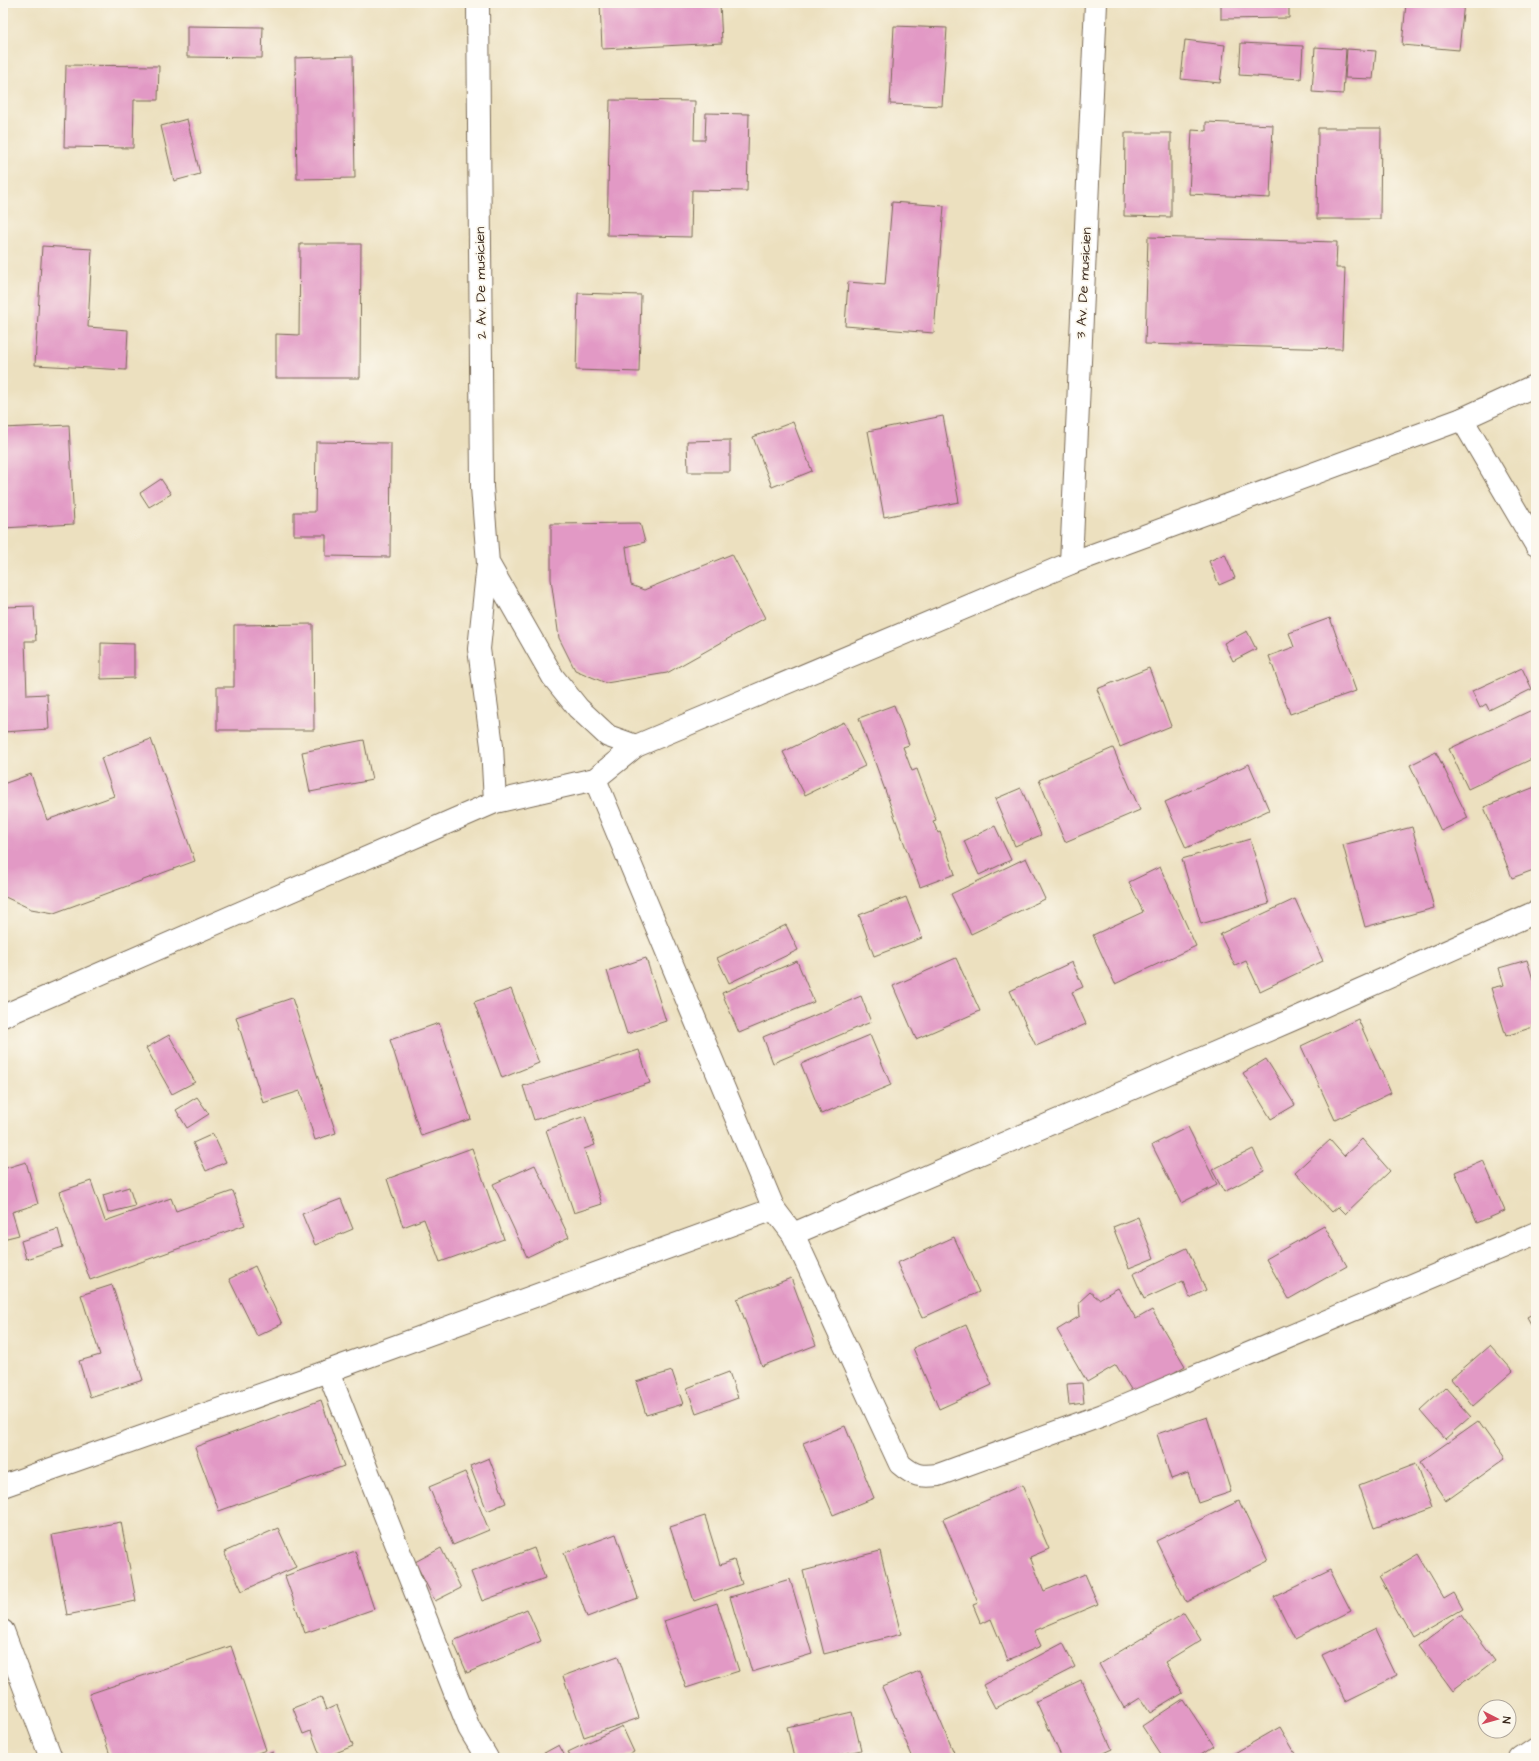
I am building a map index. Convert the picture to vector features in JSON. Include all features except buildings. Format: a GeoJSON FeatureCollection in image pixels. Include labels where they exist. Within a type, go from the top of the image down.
{"type":"FeatureCollection","features":[{"type":"Feature","properties":{"kind":"street","name":"2 Av. De musicien"},"geometry":{"type":"LineString","coordinates":[[478,3],[482,487],[488,564]]}},
{"type":"Feature","properties":{"kind":"street","name":"3 Av. De musicien"},"geometry":{"type":"LineString","coordinates":[[1071,563],[1096,3]]}},
{"type":"Feature","properties":{"kind":"street"},"geometry":{"type":"LineString","coordinates":[[3,1016],[495,802],[595,779],[636,746],[1071,563],[1462,419],[1536,385]]}},
{"type":"Feature","properties":{"kind":"street"},"geometry":{"type":"LineString","coordinates":[[1462,419],[1536,545]]}},
{"type":"Feature","properties":{"kind":"street"},"geometry":{"type":"LineString","coordinates":[[488,564],[553,677],[573,702],[608,736],[636,746]]}},
{"type":"Feature","properties":{"kind":"street"},"geometry":{"type":"LineString","coordinates":[[488,564],[479,648],[492,746],[495,802]]}},
{"type":"Feature","properties":{"kind":"street"},"geometry":{"type":"LineString","coordinates":[[595,779],[774,1208],[793,1234],[900,1464],[911,1474],[925,1476],[938,1475],[1103,1415],[1536,1233]]}},
{"type":"Feature","properties":{"kind":"street"},"geometry":{"type":"LineString","coordinates":[[793,1234],[1286,1022],[1536,912]]}},
{"type":"Feature","properties":{"kind":"street"},"geometry":{"type":"LineString","coordinates":[[3,1486],[328,1371],[774,1208]]}},
{"type":"Feature","properties":{"kind":"street"},"geometry":{"type":"LineString","coordinates":[[328,1371],[470,1728],[487,1758]]}},
{"type":"Feature","properties":{"kind":"street"},"geometry":{"type":"LineString","coordinates":[[3,1630],[51,1758]]}},
{"type":"Feature","properties":{"kind":"street"},"geometry":{"type":"LineString","coordinates":[[1521,1758],[1536,1748]]}}]}
